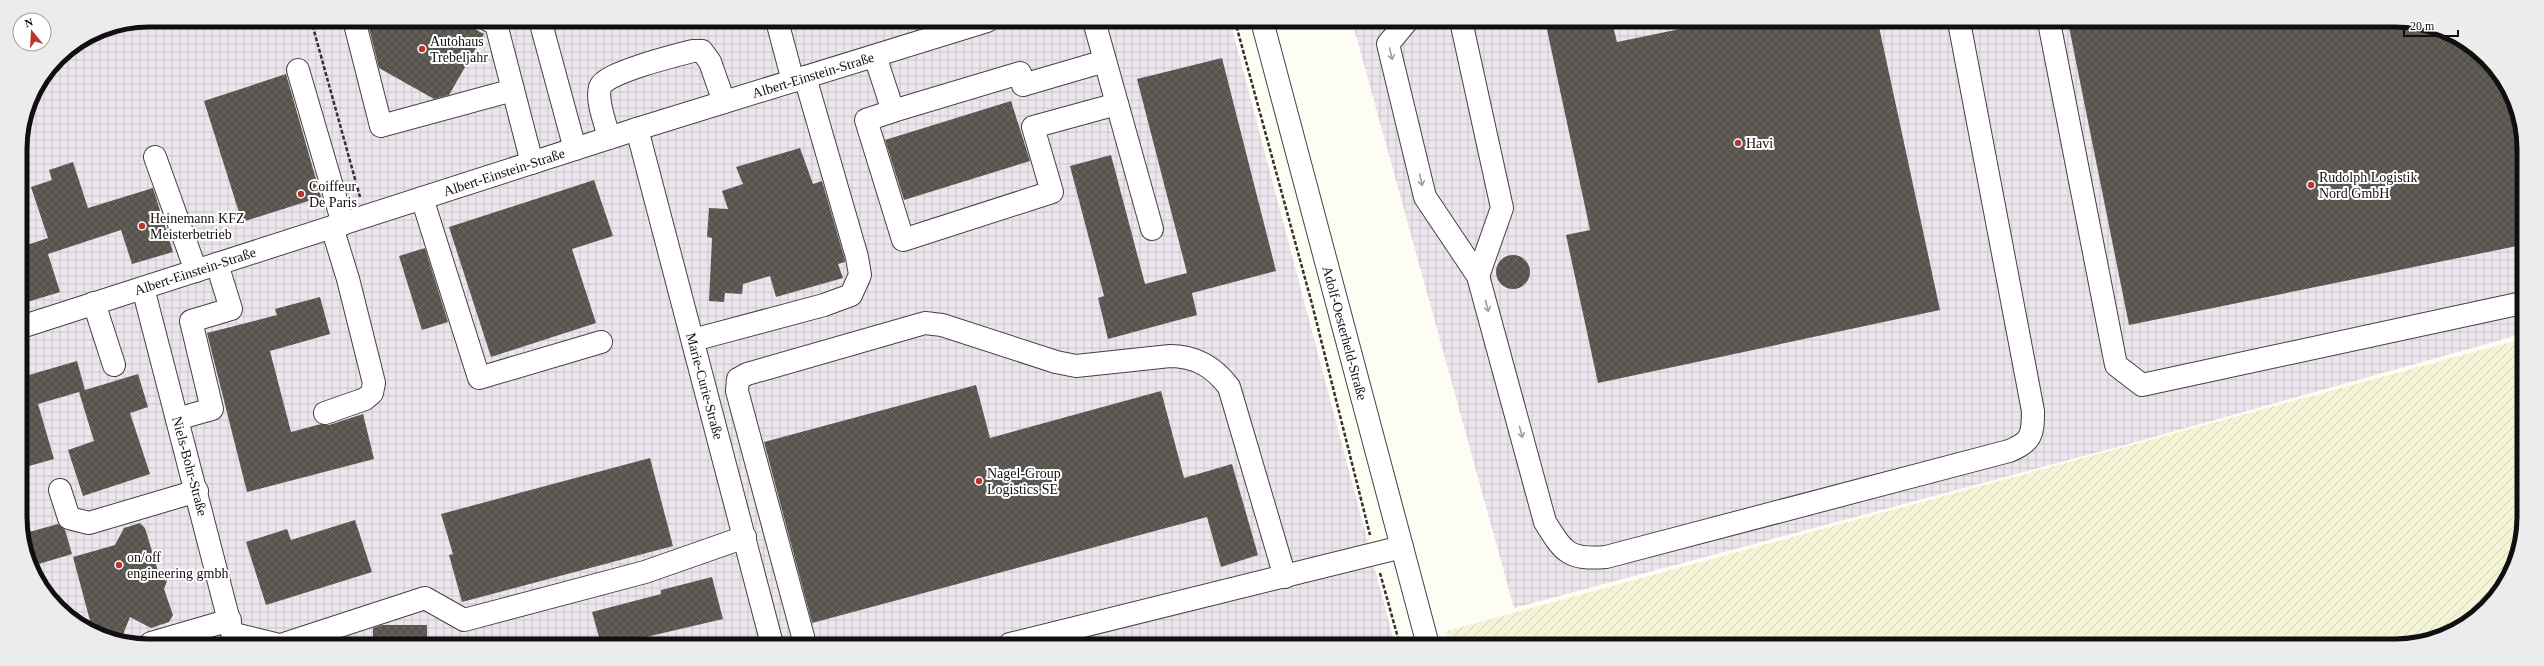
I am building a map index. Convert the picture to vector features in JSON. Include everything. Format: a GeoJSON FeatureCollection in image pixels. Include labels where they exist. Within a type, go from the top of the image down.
{"type":"FeatureCollection","features":[{"type":"Feature","properties":{"kind":"street"},"geometry":{"type":"LineString","coordinates":[[356,27],[381,126],[513,90]]}},
{"type":"Feature","properties":{"kind":"street"},"geometry":{"type":"LineString","coordinates":[[494,27],[532,163]]}},
{"type":"Feature","properties":{"kind":"street"},"geometry":{"type":"LineString","coordinates":[[542,27],[575,149]]}},
{"type":"Feature","properties":{"kind":"street"},"geometry":{"type":"LineString","coordinates":[[693,340],[824,305],[851,295],[860,275],[858,257],[799,79],[779,27]]}},
{"type":"Feature","properties":{"kind":"street","name":"Albert-Einstein-Straße"},"geometry":{"type":"LineString","coordinates":[[27,325],[637,129],[968,27]]}},
{"type":"Feature","properties":{"kind":"street"},"geometry":{"type":"LineString","coordinates":[[1096,27],[1152,228]]}},
{"type":"Feature","properties":{"kind":"street","name":"Adolf-Oesterheld-Straße"},"geometry":{"type":"LineString","coordinates":[[1264,27],[1426,639]]}},
{"type":"Feature","properties":{"kind":"street"},"geometry":{"type":"LineString","coordinates":[[1402,27],[1388,44],[1425,197],[1478,276],[1545,522],[1565,551],[1583,559],[1606,556],[2022,446],[2031,434],[2033,411],[1959,27]]}},
{"type":"Feature","properties":{"kind":"street"},"geometry":{"type":"LineString","coordinates":[[1462,27],[1502,208],[1478,276]]}},
{"type":"Feature","properties":{"kind":"street"},"geometry":{"type":"LineString","coordinates":[[2050,27],[2116,365],[2142,385],[2517,304]]}},
{"type":"Feature","properties":{"kind":"street"},"geometry":{"type":"LineString","coordinates":[[609,138],[601,105],[600,86],[605,81],[625,72],[693,51],[702,51],[710,62],[724,102]]}},
{"type":"Feature","properties":{"kind":"street"},"geometry":{"type":"LineString","coordinates":[[874,56],[894,111]]}},
{"type":"Feature","properties":{"kind":"street"},"geometry":{"type":"LineString","coordinates":[[1105,61],[1023,85],[1020,73],[866,120],[903,240],[1052,192],[1033,127],[1118,104]]}},
{"type":"Feature","properties":{"kind":"street"},"geometry":{"type":"LineString","coordinates":[[298,70],[338,225],[348,279],[374,383],[372,393],[365,399],[325,413]]}},
{"type":"Feature","properties":{"kind":"street","name":"Marie-Curie-Straße"},"geometry":{"type":"LineString","coordinates":[[637,129],[771,639]]}},
{"type":"Feature","properties":{"kind":"street"},"geometry":{"type":"LineString","coordinates":[[155,157],[196,271]]}},
{"type":"Feature","properties":{"kind":"street"},"geometry":{"type":"LineString","coordinates":[[422,198],[479,378],[600,342]]}},
{"type":"Feature","properties":{"kind":"street"},"geometry":{"type":"LineString","coordinates":[[177,418],[212,409],[191,321],[231,310],[217,264]]}},
{"type":"Feature","properties":{"kind":"street","name":"Niels-Bohr-Straße"},"geometry":{"type":"LineString","coordinates":[[143,288],[233,633]]}},
{"type":"Feature","properties":{"kind":"street"},"geometry":{"type":"LineString","coordinates":[[94,303],[114,365]]}},
{"type":"Feature","properties":{"kind":"street"},"geometry":{"type":"LineString","coordinates":[[804,639],[736,391],[738,379],[747,374],[925,323],[942,325],[1056,362],[1076,366],[1170,356],[1184,356],[1203,362],[1219,374],[1229,387],[1285,577]]}},
{"type":"Feature","properties":{"kind":"street"},"geometry":{"type":"LineString","coordinates":[[60,490],[69,518],[89,523],[197,491]]}},
{"type":"Feature","properties":{"kind":"street"},"geometry":{"type":"LineString","coordinates":[[299,639],[425,598],[464,620],[645,572],[745,537]]}},
{"type":"Feature","properties":{"kind":"street"},"geometry":{"type":"LineString","coordinates":[[1031,639],[1402,547]]}},
{"type":"Feature","properties":{"kind":"street"},"geometry":{"type":"LineString","coordinates":[[188,639],[233,633],[256,639]]}},
{"type":"Feature","properties":{"kind":"path"},"geometry":{"type":"LineString","coordinates":[[313,27],[365,216]]}},
{"type":"Feature","properties":{"kind":"path"},"geometry":{"type":"LineString","coordinates":[[1238,27],[1312,304],[1375,554],[1398,639]]}},
{"type":"Feature","properties":{"kind":"shaded area"},"geometry":{"type":"Polygon","coordinates":[[[141,27],[1232,27],[1393,639],[141,639],[110,633],[75,614],[52,591],[43,578],[36,563],[29,540],[27,525],[28,133],[36,103],[43,88],[52,75],[75,52],[88,43],[103,36],[126,29],[141,27]]]}},
{"type":"Feature","properties":{"kind":"shaded area"},"geometry":{"type":"Polygon","coordinates":[[[1354,27],[2395,27],[2418,29],[2434,33],[2463,48],[2487,69],[2504,95],[2511,110],[2515,126],[2517,149],[2517,335],[2125,445],[1514,608],[1354,27]]]}},
{"type":"Feature","properties":{"kind":"green space"},"geometry":{"type":"Polygon","coordinates":[[[2517,340],[2517,517],[2515,540],[2511,556],[2501,578],[2487,597],[2475,609],[2456,623],[2426,635],[2403,639],[1449,639],[1447,631],[2517,340]]]}},
{"type":"Feature","properties":{"kind":"building","name":"Autohaus Trebeljahr"},"geometry":{"type":"Polygon","coordinates":[[[369,27],[471,27],[484,34],[449,95],[434,99],[379,68],[369,27]]]}},
{"type":"Feature","properties":{"kind":"building","name":"Havi"},"geometry":{"type":"Polygon","coordinates":[[[1546,27],[1613,27],[1617,42],[1690,27],[1879,27],[1940,310],[1598,383],[1566,235],[1590,230],[1546,27]]]}},
{"type":"Feature","properties":{"kind":"building","name":"Rudolph Logistik Nord GmbH"},"geometry":{"type":"Polygon","coordinates":[[[2069,27],[2411,28],[2434,33],[2463,48],[2487,69],[2496,81],[2511,110],[2516,133],[2517,246],[2129,325],[2069,27]]]}},
{"type":"Feature","properties":{"kind":"building"},"geometry":{"type":"Polygon","coordinates":[[[1222,58],[1276,271],[1192,293],[1197,315],[1108,339],[1098,298],[1104,296],[1070,166],[1111,155],[1145,284],[1187,273],[1137,79],[1222,58]]]}},
{"type":"Feature","properties":{"kind":"building"},"geometry":{"type":"Polygon","coordinates":[[[286,74],[321,197],[242,222],[204,101],[286,74]]]}},
{"type":"Feature","properties":{"kind":"building"},"geometry":{"type":"Polygon","coordinates":[[[1011,101],[1030,161],[904,200],[885,140],[1011,101]]]}},
{"type":"Feature","properties":{"kind":"building"},"geometry":{"type":"Polygon","coordinates":[[[800,148],[813,184],[822,181],[845,260],[845,262],[838,264],[843,278],[776,297],[770,276],[743,284],[742,294],[725,293],[724,302],[709,301],[712,238],[707,237],[709,208],[728,209],[722,191],[743,184],[736,167],[800,148]]]}},
{"type":"Feature","properties":{"kind":"building"},"geometry":{"type":"Polygon","coordinates":[[[73,162],[88,208],[153,188],[173,252],[132,264],[121,230],[48,254],[60,292],[27,302],[27,245],[48,238],[31,187],[52,180],[49,170],[73,162]]]}},
{"type":"Feature","properties":{"kind":"building"},"geometry":{"type":"Polygon","coordinates":[[[594,180],[613,236],[572,249],[596,323],[491,357],[449,227],[594,180]]]}},
{"type":"Feature","properties":{"kind":"building"},"geometry":{"type":"Polygon","coordinates":[[[425,248],[448,322],[422,330],[399,256],[425,248]]]}},
{"type":"Feature","properties":{"kind":"building"},"geometry":{"type":"Polygon","coordinates":[[[1510,255],[1516,255],[1520,256],[1527,262],[1530,272],[1529,279],[1523,286],[1516,289],[1510,289],[1506,288],[1499,282],[1496,275],[1496,269],[1497,265],[1503,258],[1510,255]]]}},
{"type":"Feature","properties":{"kind":"building"},"geometry":{"type":"Polygon","coordinates":[[[320,297],[330,334],[270,351],[291,432],[321,424],[329,425],[363,414],[374,459],[247,492],[207,333],[277,315],[275,309],[320,297]]]}},
{"type":"Feature","properties":{"kind":"building"},"geometry":{"type":"Polygon","coordinates":[[[77,361],[85,390],[138,374],[148,407],[130,413],[150,474],[83,496],[68,450],[94,441],[79,392],[38,404],[54,459],[27,467],[27,376],[77,361]]]}},
{"type":"Feature","properties":{"kind":"building","name":"Nagel-Group Logistics SE"},"geometry":{"type":"Polygon","coordinates":[[[976,385],[990,438],[1161,391],[1184,478],[1232,464],[1258,555],[1221,567],[1207,517],[812,623],[764,442],[976,385]]]}},
{"type":"Feature","properties":{"kind":"building"},"geometry":{"type":"Polygon","coordinates":[[[650,458],[673,546],[462,602],[449,555],[453,554],[441,514],[650,458]]]}},
{"type":"Feature","properties":{"kind":"building"},"geometry":{"type":"Polygon","coordinates":[[[355,520],[372,572],[266,605],[246,542],[287,529],[291,540],[355,520]]]}},
{"type":"Feature","properties":{"kind":"building"},"geometry":{"type":"Polygon","coordinates":[[[140,523],[145,528],[160,578],[167,581],[164,589],[173,615],[169,622],[151,628],[130,617],[122,636],[110,633],[91,624],[73,557],[115,545],[124,528],[140,523]]]}},
{"type":"Feature","properties":{"kind":"building"},"geometry":{"type":"Polygon","coordinates":[[[58,524],[65,530],[72,554],[37,565],[28,532],[58,524]]]}},
{"type":"Feature","properties":{"kind":"building"},"geometry":{"type":"Polygon","coordinates":[[[712,577],[723,619],[637,639],[600,639],[592,612],[661,594],[661,590],[712,577]]]}},
{"type":"Feature","properties":{"kind":"building"},"geometry":{"type":"Polygon","coordinates":[[[382,625],[427,625],[427,639],[373,639],[373,628],[382,625]]]}},
{"type":"Feature","properties":{"kind":"place","name":"Autohaus Trebeljahr"},"geometry":{"type":"Point","coordinates":[422,49]}},
{"type":"Feature","properties":{"kind":"place","name":"Havi"},"geometry":{"type":"Point","coordinates":[1738,143]}},
{"type":"Feature","properties":{"kind":"place","name":"Rudolph Logistik Nord GmbH"},"geometry":{"type":"Point","coordinates":[2311,185]}},
{"type":"Feature","properties":{"kind":"place","name":"Coiffeur De Paris"},"geometry":{"type":"Point","coordinates":[301,194]}},
{"type":"Feature","properties":{"kind":"place","name":"Heinemann KFZ Meisterbetrieb"},"geometry":{"type":"Point","coordinates":[142,226]}},
{"type":"Feature","properties":{"kind":"place","name":"Nagel-Group Logistics SE"},"geometry":{"type":"Point","coordinates":[979,481]}},
{"type":"Feature","properties":{"kind":"place","name":"on/off engineering gmbh"},"geometry":{"type":"Point","coordinates":[119,565]}}]}
